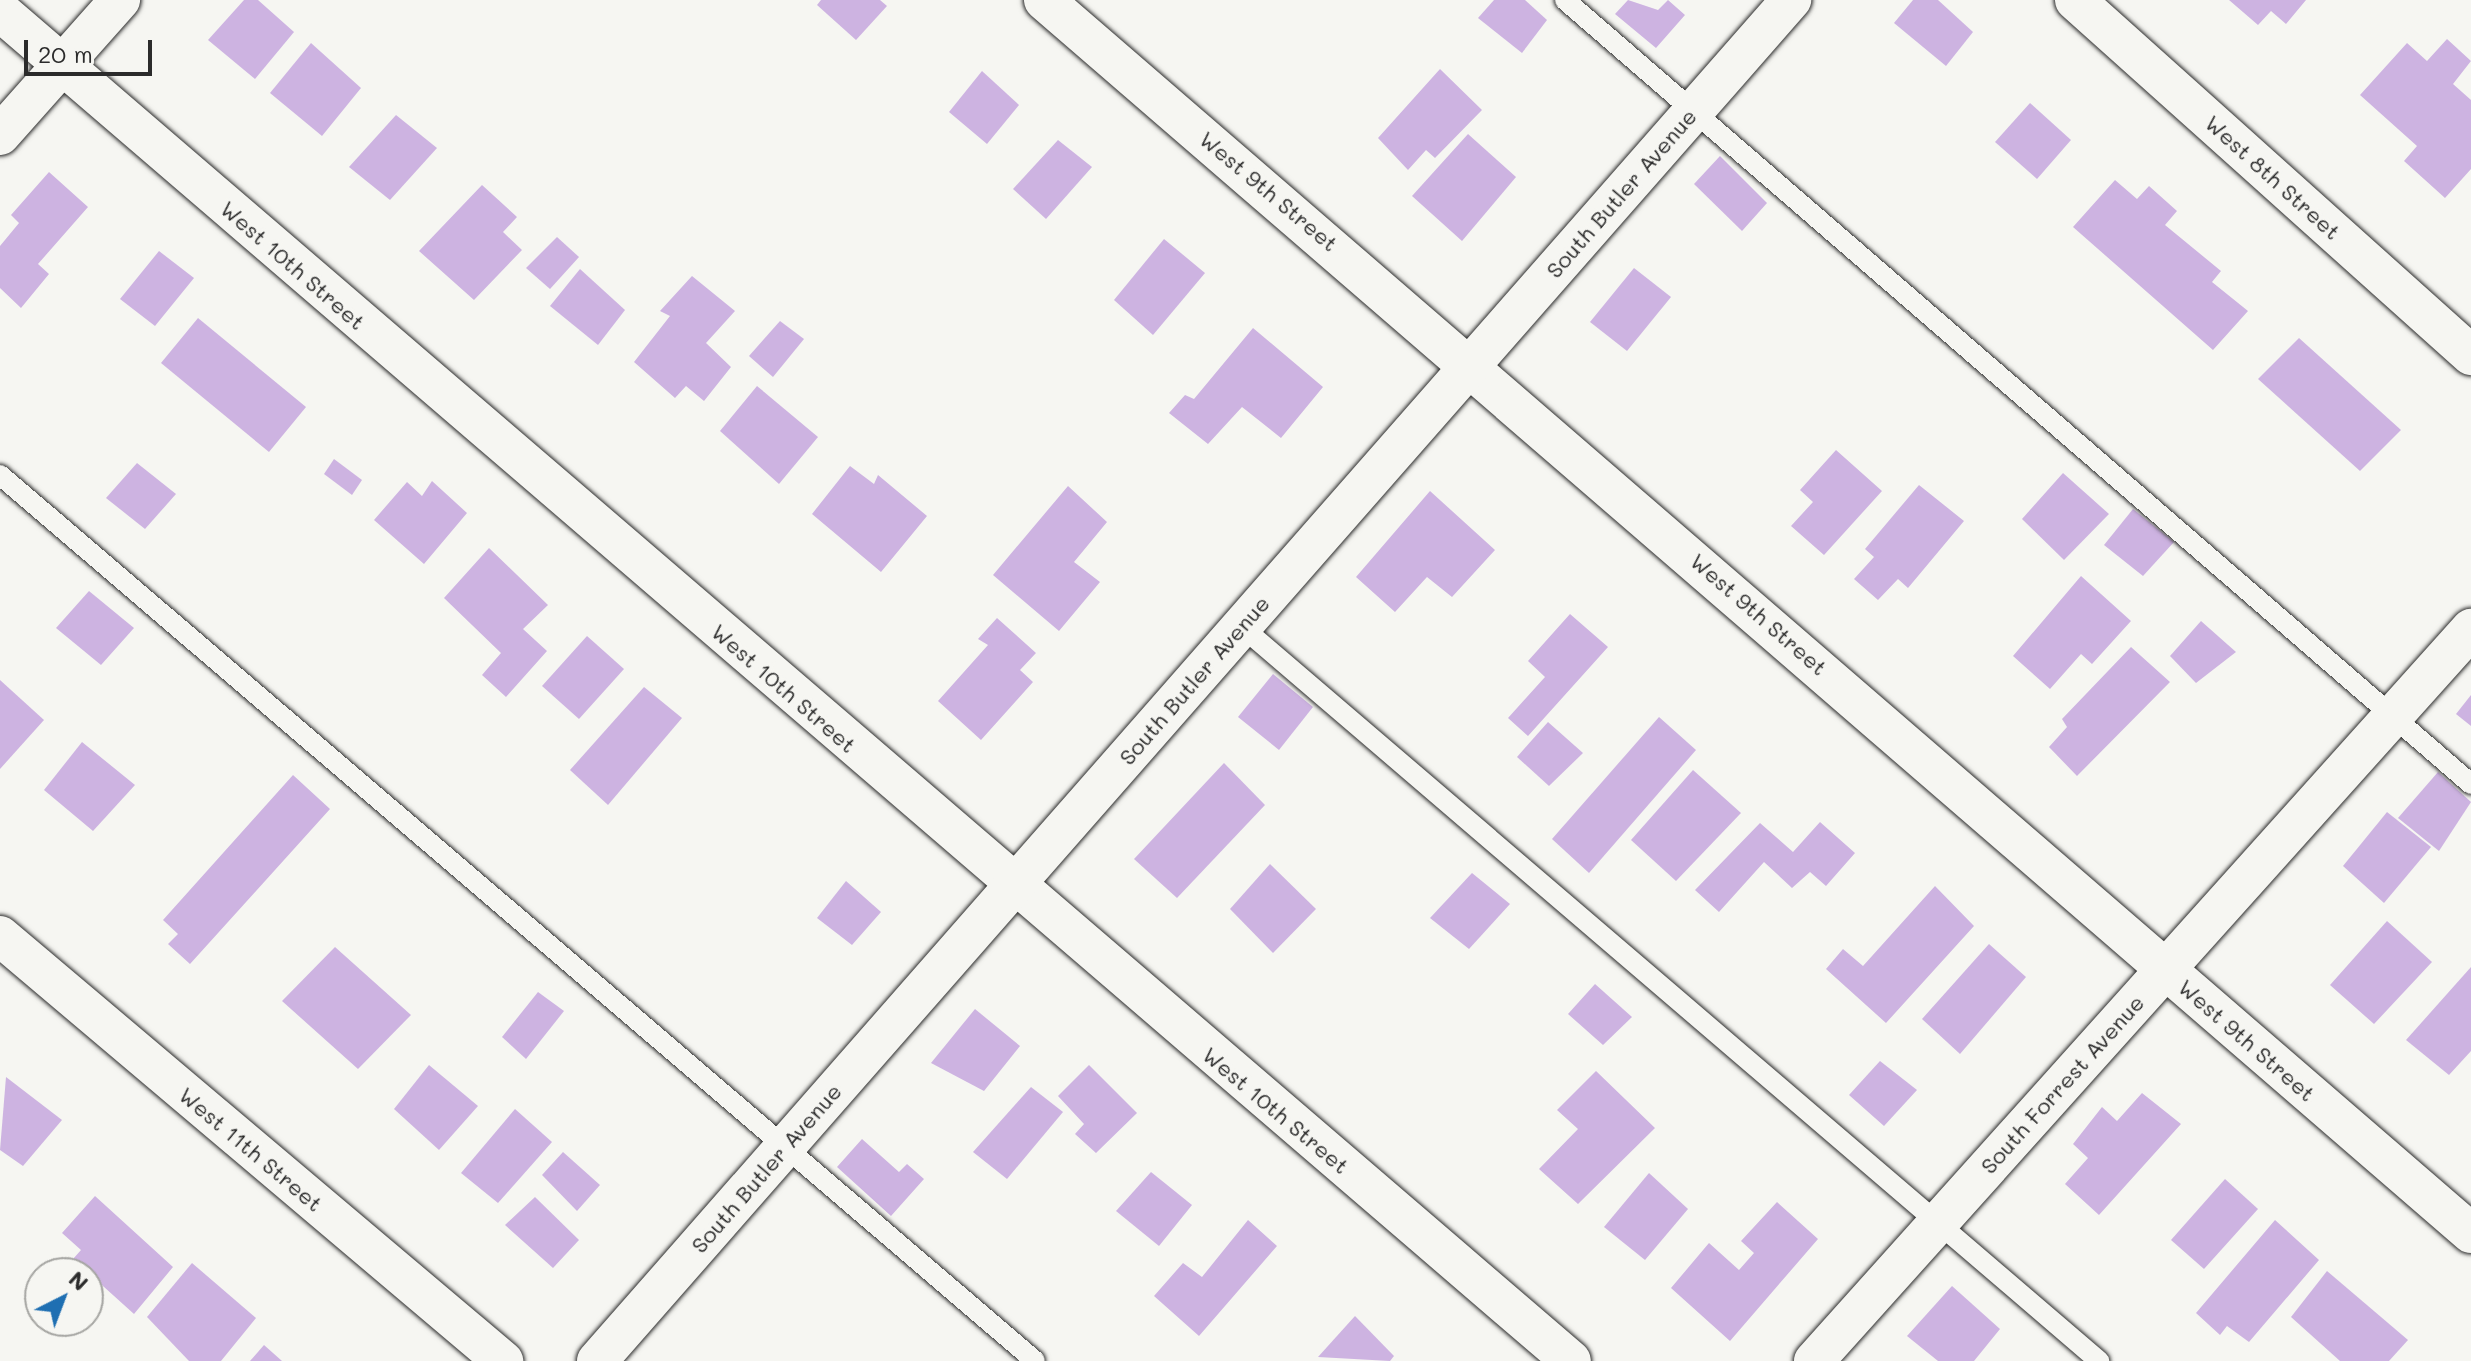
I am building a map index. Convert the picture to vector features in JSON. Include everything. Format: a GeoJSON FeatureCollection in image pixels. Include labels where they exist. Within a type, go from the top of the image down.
{"type":"FeatureCollection","features":[{"type":"Feature","properties":{"kind":"street"},"geometry":{"type":"LineString","coordinates":[[0,135],[120,0]]}},
{"type":"Feature","properties":{"kind":"street","name":"West 9th Street"},"geometry":{"type":"LineString","coordinates":[[1044,0],[1472,363],[2471,1233]]}},
{"type":"Feature","properties":{"kind":"street","name":"South Butler Avenue"},"geometry":{"type":"LineString","coordinates":[[597,1361],[1791,0]]}},
{"type":"Feature","properties":{"kind":"street","name":"West 8th Street"},"geometry":{"type":"LineString","coordinates":[[2075,0],[2471,355]]}},
{"type":"Feature","properties":{"kind":"street","name":"West 10th Street"},"geometry":{"type":"LineString","coordinates":[[0,11],[1014,886],[1571,1361]]}},
{"type":"Feature","properties":{"kind":"street","name":"South Forrest Avenue"},"geometry":{"type":"LineString","coordinates":[[1814,1361],[2471,629]]}},
{"type":"Feature","properties":{"kind":"street","name":"West 11th Street"},"geometry":{"type":"LineString","coordinates":[[0,936],[503,1361]]}},
{"type":"Feature","properties":{"kind":"lane"},"geometry":{"type":"LineString","coordinates":[[1565,0],[2471,784]]}},
{"type":"Feature","properties":{"kind":"lane"},"geometry":{"type":"LineString","coordinates":[[0,475],[1035,1361]]}},
{"type":"Feature","properties":{"kind":"lane"},"geometry":{"type":"LineString","coordinates":[[1241,626],[2099,1361]]}},
{"type":"Feature","properties":{"kind":"building"},"geometry":{"type":"Polygon","coordinates":[[[244,0],[258,0],[294,32],[255,79],[208,40],[244,0]]]}},
{"type":"Feature","properties":{"kind":"building"},"geometry":{"type":"Polygon","coordinates":[[[821,0],[880,0],[887,6],[856,40],[817,5],[821,0]]]}},
{"type":"Feature","properties":{"kind":"building"},"geometry":{"type":"Polygon","coordinates":[[[1494,0],[1525,0],[1547,20],[1522,53],[1478,18],[1494,0]]]}},
{"type":"Feature","properties":{"kind":"building"},"geometry":{"type":"Polygon","coordinates":[[[1628,0],[1658,10],[1668,0],[1685,15],[1656,48],[1615,14],[1628,0]]]}},
{"type":"Feature","properties":{"kind":"building"},"geometry":{"type":"Polygon","coordinates":[[[1913,0],[1938,0],[1973,32],[1946,66],[1894,23],[1913,0]]]}},
{"type":"Feature","properties":{"kind":"building"},"geometry":{"type":"Polygon","coordinates":[[[2229,0],[2306,0],[2286,24],[2271,11],[2258,25],[2229,0]]]}},
{"type":"Feature","properties":{"kind":"building"},"geometry":{"type":"Polygon","coordinates":[[[2447,39],[2471,61],[2453,84],[2471,100],[2471,169],[2445,198],[2404,161],[2417,146],[2360,95],[2407,43],[2427,61],[2447,39]]]}},
{"type":"Feature","properties":{"kind":"building"},"geometry":{"type":"Polygon","coordinates":[[[311,43],[361,88],[322,136],[270,93],[311,43]]]}},
{"type":"Feature","properties":{"kind":"building"},"geometry":{"type":"Polygon","coordinates":[[[1440,69],[1482,110],[1435,158],[1426,150],[1408,170],[1378,138],[1440,69]]]}},
{"type":"Feature","properties":{"kind":"building"},"geometry":{"type":"Polygon","coordinates":[[[982,71],[1019,105],[987,144],[949,112],[982,71]]]}},
{"type":"Feature","properties":{"kind":"building"},"geometry":{"type":"Polygon","coordinates":[[[2030,103],[2071,140],[2037,179],[1995,142],[2030,103]]]}},
{"type":"Feature","properties":{"kind":"building"},"geometry":{"type":"Polygon","coordinates":[[[396,115],[437,148],[390,200],[349,167],[396,115]]]}},
{"type":"Feature","properties":{"kind":"building"},"geometry":{"type":"Polygon","coordinates":[[[1468,134],[1516,177],[1462,241],[1412,196],[1468,134]]]}},
{"type":"Feature","properties":{"kind":"building"},"geometry":{"type":"Polygon","coordinates":[[[1058,140],[1092,167],[1046,219],[1013,189],[1058,140]]]}},
{"type":"Feature","properties":{"kind":"building"},"geometry":{"type":"Polygon","coordinates":[[[1720,156],[1767,203],[1742,231],[1694,184],[1720,156]]]}},
{"type":"Feature","properties":{"kind":"building"},"geometry":{"type":"Polygon","coordinates":[[[49,172],[88,207],[38,264],[49,274],[21,308],[0,288],[0,246],[19,223],[11,215],[49,172]]]}},
{"type":"Feature","properties":{"kind":"building"},"geometry":{"type":"Polygon","coordinates":[[[2115,180],[2137,199],[2149,186],[2177,211],[2165,225],[2221,271],[2212,282],[2248,311],[2213,350],[2073,227],[2115,180]]]}},
{"type":"Feature","properties":{"kind":"building"},"geometry":{"type":"Polygon","coordinates":[[[482,185],[517,217],[503,232],[522,250],[474,300],[419,251],[482,185]]]}},
{"type":"Feature","properties":{"kind":"building"},"geometry":{"type":"Polygon","coordinates":[[[557,237],[579,257],[550,289],[526,268],[557,237]]]}},
{"type":"Feature","properties":{"kind":"building"},"geometry":{"type":"Polygon","coordinates":[[[1164,239],[1205,273],[1153,335],[1114,300],[1164,239]]]}},
{"type":"Feature","properties":{"kind":"building"},"geometry":{"type":"Polygon","coordinates":[[[159,251],[194,278],[155,326],[120,299],[159,251]]]}},
{"type":"Feature","properties":{"kind":"building"},"geometry":{"type":"Polygon","coordinates":[[[1634,268],[1671,297],[1627,351],[1590,322],[1634,268]]]}},
{"type":"Feature","properties":{"kind":"building"},"geometry":{"type":"Polygon","coordinates":[[[580,269],[625,310],[598,345],[550,306],[580,269]]]}},
{"type":"Feature","properties":{"kind":"building"},"geometry":{"type":"Polygon","coordinates":[[[692,276],[735,311],[706,343],[731,367],[704,401],[686,386],[675,398],[634,362],[670,316],[660,311],[692,276]]]}},
{"type":"Feature","properties":{"kind":"building"},"geometry":{"type":"Polygon","coordinates":[[[198,318],[306,407],[269,452],[161,363],[198,318]]]}},
{"type":"Feature","properties":{"kind":"building"},"geometry":{"type":"Polygon","coordinates":[[[780,321],[804,339],[773,377],[749,356],[780,321]]]}},
{"type":"Feature","properties":{"kind":"building"},"geometry":{"type":"Polygon","coordinates":[[[1253,328],[1323,387],[1281,438],[1242,407],[1208,444],[1169,413],[1185,395],[1194,399],[1253,328]]]}},
{"type":"Feature","properties":{"kind":"building"},"geometry":{"type":"Polygon","coordinates":[[[2299,338],[2401,430],[2360,471],[2258,379],[2299,338]]]}},
{"type":"Feature","properties":{"kind":"building"},"geometry":{"type":"Polygon","coordinates":[[[757,386],[818,437],[779,484],[720,431],[757,386]]]}},
{"type":"Feature","properties":{"kind":"building"},"geometry":{"type":"Polygon","coordinates":[[[1836,450],[1882,491],[1824,555],[1791,526],[1813,502],[1800,490],[1836,450]]]}},
{"type":"Feature","properties":{"kind":"building"},"geometry":{"type":"Polygon","coordinates":[[[334,459],[362,480],[352,495],[324,474],[334,459]]]}},
{"type":"Feature","properties":{"kind":"building"},"geometry":{"type":"Polygon","coordinates":[[[137,463],[176,494],[145,529],[106,498],[137,463]]]}},
{"type":"Feature","properties":{"kind":"building"},"geometry":{"type":"Polygon","coordinates":[[[850,466],[874,484],[878,475],[927,516],[881,572],[812,514],[850,466]]]}},
{"type":"Feature","properties":{"kind":"building"},"geometry":{"type":"Polygon","coordinates":[[[2063,473],[2109,514],[2064,560],[2022,519],[2063,473]]]}},
{"type":"Feature","properties":{"kind":"building"},"geometry":{"type":"Polygon","coordinates":[[[432,481],[467,513],[424,564],[374,520],[407,482],[422,496],[432,481]]]}},
{"type":"Feature","properties":{"kind":"building"},"geometry":{"type":"Polygon","coordinates":[[[1919,485],[1964,521],[1908,588],[1898,579],[1878,600],[1854,579],[1874,557],[1865,549],[1919,485]]]}},
{"type":"Feature","properties":{"kind":"building"},"geometry":{"type":"Polygon","coordinates":[[[1068,486],[1107,522],[1074,562],[1100,582],[1059,631],[993,575],[1068,486]]]}},
{"type":"Feature","properties":{"kind":"building"},"geometry":{"type":"Polygon","coordinates":[[[1430,491],[1495,550],[1452,597],[1427,577],[1395,612],[1356,577],[1430,491]]]}},
{"type":"Feature","properties":{"kind":"building"},"geometry":{"type":"Polygon","coordinates":[[[2133,509],[2174,542],[2143,576],[2104,545],[2133,509]]]}},
{"type":"Feature","properties":{"kind":"building"},"geometry":{"type":"Polygon","coordinates":[[[489,548],[548,605],[523,629],[547,651],[506,697],[482,675],[501,653],[444,598],[489,548]]]}},
{"type":"Feature","properties":{"kind":"building"},"geometry":{"type":"Polygon","coordinates":[[[2081,576],[2131,621],[2092,664],[2081,654],[2050,689],[2013,656],[2081,576]]]}},
{"type":"Feature","properties":{"kind":"building"},"geometry":{"type":"Polygon","coordinates":[[[89,591],[134,628],[101,665],[56,628],[89,591]]]}},
{"type":"Feature","properties":{"kind":"building"},"geometry":{"type":"Polygon","coordinates":[[[1570,614],[1608,647],[1528,736],[1508,718],[1545,677],[1528,661],[1570,614]]]}},
{"type":"Feature","properties":{"kind":"building"},"geometry":{"type":"Polygon","coordinates":[[[997,618],[1036,653],[1020,670],[1033,682],[981,740],[938,701],[988,645],[978,639],[997,618]]]}},
{"type":"Feature","properties":{"kind":"building"},"geometry":{"type":"Polygon","coordinates":[[[2201,621],[2236,652],[2196,683],[2170,656],[2201,621]]]}},
{"type":"Feature","properties":{"kind":"building"},"geometry":{"type":"Polygon","coordinates":[[[587,636],[624,669],[579,719],[542,686],[587,636]]]}},
{"type":"Feature","properties":{"kind":"building"},"geometry":{"type":"Polygon","coordinates":[[[2131,647],[2170,682],[2077,776],[2049,747],[2067,727],[2062,719],[2131,647]]]}},
{"type":"Feature","properties":{"kind":"building"},"geometry":{"type":"Polygon","coordinates":[[[1273,674],[1313,707],[1279,750],[1238,717],[1273,674]]]}},
{"type":"Feature","properties":{"kind":"building"},"geometry":{"type":"Polygon","coordinates":[[[0,680],[44,720],[0,769],[0,680]]]}},
{"type":"Feature","properties":{"kind":"building"},"geometry":{"type":"Polygon","coordinates":[[[644,687],[682,718],[608,805],[570,770],[644,687]]]}},
{"type":"Feature","properties":{"kind":"building"},"geometry":{"type":"Polygon","coordinates":[[[2471,695],[2471,726],[2456,714],[2471,695]]]}},
{"type":"Feature","properties":{"kind":"building"},"geometry":{"type":"Polygon","coordinates":[[[1659,717],[1696,750],[1589,873],[1552,839],[1659,717]]]}},
{"type":"Feature","properties":{"kind":"building"},"geometry":{"type":"Polygon","coordinates":[[[1548,722],[1583,753],[1549,786],[1517,757],[1548,722]]]}},
{"type":"Feature","properties":{"kind":"building"},"geometry":{"type":"Polygon","coordinates":[[[82,742],[135,785],[93,831],[44,790],[82,742]]]}},
{"type":"Feature","properties":{"kind":"building"},"geometry":{"type":"Polygon","coordinates":[[[1224,763],[1265,805],[1177,898],[1134,859],[1224,763]]]}},
{"type":"Feature","properties":{"kind":"building"},"geometry":{"type":"Polygon","coordinates":[[[1693,770],[1741,813],[1676,881],[1631,840],[1693,770]]]}},
{"type":"Feature","properties":{"kind":"building"},"geometry":{"type":"Polygon","coordinates":[[[2438,772],[2471,802],[2439,851],[2398,818],[2438,772]]]}},
{"type":"Feature","properties":{"kind":"building"},"geometry":{"type":"Polygon","coordinates":[[[293,775],[330,809],[190,964],[168,944],[178,934],[163,920],[293,775]]]}},
{"type":"Feature","properties":{"kind":"building"},"geometry":{"type":"Polygon","coordinates":[[[2387,812],[2431,847],[2384,903],[2343,866],[2387,812]]]}},
{"type":"Feature","properties":{"kind":"building"},"geometry":{"type":"Polygon","coordinates":[[[1820,822],[1855,853],[1826,886],[1810,872],[1792,888],[1764,862],[1719,912],[1695,890],[1760,823],[1793,852],[1820,822]]]}},
{"type":"Feature","properties":{"kind":"building"},"geometry":{"type":"Polygon","coordinates":[[[1270,864],[1316,909],[1273,953],[1230,909],[1270,864]]]}},
{"type":"Feature","properties":{"kind":"building"},"geometry":{"type":"Polygon","coordinates":[[[1472,873],[1510,904],[1469,949],[1430,918],[1472,873]]]}},
{"type":"Feature","properties":{"kind":"building"},"geometry":{"type":"Polygon","coordinates":[[[846,881],[881,912],[852,945],[817,918],[846,881]]]}},
{"type":"Feature","properties":{"kind":"building"},"geometry":{"type":"Polygon","coordinates":[[[1935,886],[1974,926],[1886,1023],[1826,969],[1843,949],[1863,966],[1935,886]]]}},
{"type":"Feature","properties":{"kind":"building"},"geometry":{"type":"Polygon","coordinates":[[[2387,921],[2432,962],[2374,1024],[2330,985],[2387,921]]]}},
{"type":"Feature","properties":{"kind":"building"},"geometry":{"type":"Polygon","coordinates":[[[1989,944],[2026,977],[1960,1054],[1922,1019],[1989,944]]]}},
{"type":"Feature","properties":{"kind":"building"},"geometry":{"type":"Polygon","coordinates":[[[335,947],[411,1015],[358,1069],[282,1001],[335,947]]]}},
{"type":"Feature","properties":{"kind":"building"},"geometry":{"type":"Polygon","coordinates":[[[2471,967],[2471,1051],[2449,1075],[2406,1040],[2471,967]]]}},
{"type":"Feature","properties":{"kind":"building"},"geometry":{"type":"Polygon","coordinates":[[[1595,984],[1632,1017],[1603,1045],[1568,1014],[1595,984]]]}},
{"type":"Feature","properties":{"kind":"building"},"geometry":{"type":"Polygon","coordinates":[[[538,992],[564,1011],[526,1059],[502,1037],[538,992]]]}},
{"type":"Feature","properties":{"kind":"building"},"geometry":{"type":"Polygon","coordinates":[[[975,1009],[1020,1046],[984,1091],[931,1063],[975,1009]]]}},
{"type":"Feature","properties":{"kind":"building"},"geometry":{"type":"Polygon","coordinates":[[[1880,1061],[1917,1090],[1884,1126],[1849,1095],[1880,1061]]]}},
{"type":"Feature","properties":{"kind":"building"},"geometry":{"type":"Polygon","coordinates":[[[429,1065],[478,1106],[439,1150],[394,1109],[429,1065]]]}},
{"type":"Feature","properties":{"kind":"building"},"geometry":{"type":"Polygon","coordinates":[[[1089,1065],[1137,1113],[1096,1153],[1075,1134],[1084,1124],[1058,1096],[1089,1065]]]}},
{"type":"Feature","properties":{"kind":"building"},"geometry":{"type":"Polygon","coordinates":[[[1596,1071],[1655,1128],[1578,1204],[1539,1169],[1578,1129],[1557,1110],[1596,1071]]]}},
{"type":"Feature","properties":{"kind":"building"},"geometry":{"type":"Polygon","coordinates":[[[6,1077],[62,1120],[23,1166],[0,1150],[6,1077]]]}},
{"type":"Feature","properties":{"kind":"building"},"geometry":{"type":"Polygon","coordinates":[[[1031,1087],[1063,1112],[1007,1179],[973,1152],[1031,1087]]]}},
{"type":"Feature","properties":{"kind":"building"},"geometry":{"type":"Polygon","coordinates":[[[2142,1093],[2181,1124],[2099,1215],[2065,1184],[2088,1158],[2073,1144],[2102,1107],[2117,1121],[2142,1093]]]}},
{"type":"Feature","properties":{"kind":"building"},"geometry":{"type":"Polygon","coordinates":[[[515,1109],[552,1142],[498,1203],[461,1173],[515,1109]]]}},
{"type":"Feature","properties":{"kind":"building"},"geometry":{"type":"Polygon","coordinates":[[[862,1139],[899,1172],[907,1164],[924,1179],[891,1216],[837,1167],[862,1139]]]}},
{"type":"Feature","properties":{"kind":"building"},"geometry":{"type":"Polygon","coordinates":[[[563,1152],[600,1185],[577,1211],[542,1175],[563,1152]]]}},
{"type":"Feature","properties":{"kind":"building"},"geometry":{"type":"Polygon","coordinates":[[[1151,1172],[1192,1205],[1159,1246],[1116,1211],[1151,1172]]]}},
{"type":"Feature","properties":{"kind":"building"},"geometry":{"type":"Polygon","coordinates":[[[1649,1173],[1688,1209],[1645,1260],[1604,1227],[1649,1173]]]}},
{"type":"Feature","properties":{"kind":"building"},"geometry":{"type":"Polygon","coordinates":[[[2225,1179],[2258,1209],[2204,1269],[2171,1240],[2225,1179]]]}},
{"type":"Feature","properties":{"kind":"building"},"geometry":{"type":"Polygon","coordinates":[[[95,1196],[173,1267],[134,1314],[104,1287],[104,1257],[75,1257],[81,1250],[62,1233],[95,1196]]]}},
{"type":"Feature","properties":{"kind":"building"},"geometry":{"type":"Polygon","coordinates":[[[535,1197],[579,1240],[553,1268],[505,1225],[535,1197]]]}},
{"type":"Feature","properties":{"kind":"building"},"geometry":{"type":"Polygon","coordinates":[[[1777,1202],[1818,1239],[1730,1341],[1671,1288],[1709,1243],[1739,1270],[1754,1253],[1741,1241],[1777,1202]]]}},
{"type":"Feature","properties":{"kind":"building"},"geometry":{"type":"Polygon","coordinates":[[[1248,1220],[1277,1246],[1199,1336],[1154,1296],[1183,1263],[1202,1277],[1248,1220]]]}},
{"type":"Feature","properties":{"kind":"building"},"geometry":{"type":"Polygon","coordinates":[[[2275,1220],[2319,1260],[2249,1342],[2227,1326],[2220,1335],[2196,1313],[2275,1220]]]}},
{"type":"Feature","properties":{"kind":"building"},"geometry":{"type":"Polygon","coordinates":[[[192,1263],[256,1318],[221,1361],[189,1361],[147,1317],[192,1263]]]}},
{"type":"Feature","properties":{"kind":"building"},"geometry":{"type":"Polygon","coordinates":[[[2327,1271],[2408,1340],[2389,1361],[2340,1361],[2291,1317],[2327,1271]]]}},
{"type":"Feature","properties":{"kind":"building"},"geometry":{"type":"Polygon","coordinates":[[[1952,1286],[2000,1329],[1974,1361],[1938,1361],[1907,1336],[1952,1286]]]}},
{"type":"Feature","properties":{"kind":"building"},"geometry":{"type":"Polygon","coordinates":[[[1355,1316],[1394,1356],[1390,1361],[1318,1357],[1355,1316]]]}},
{"type":"Feature","properties":{"kind":"building"},"geometry":{"type":"Polygon","coordinates":[[[264,1345],[282,1361],[250,1361],[264,1345]]]}}]}
